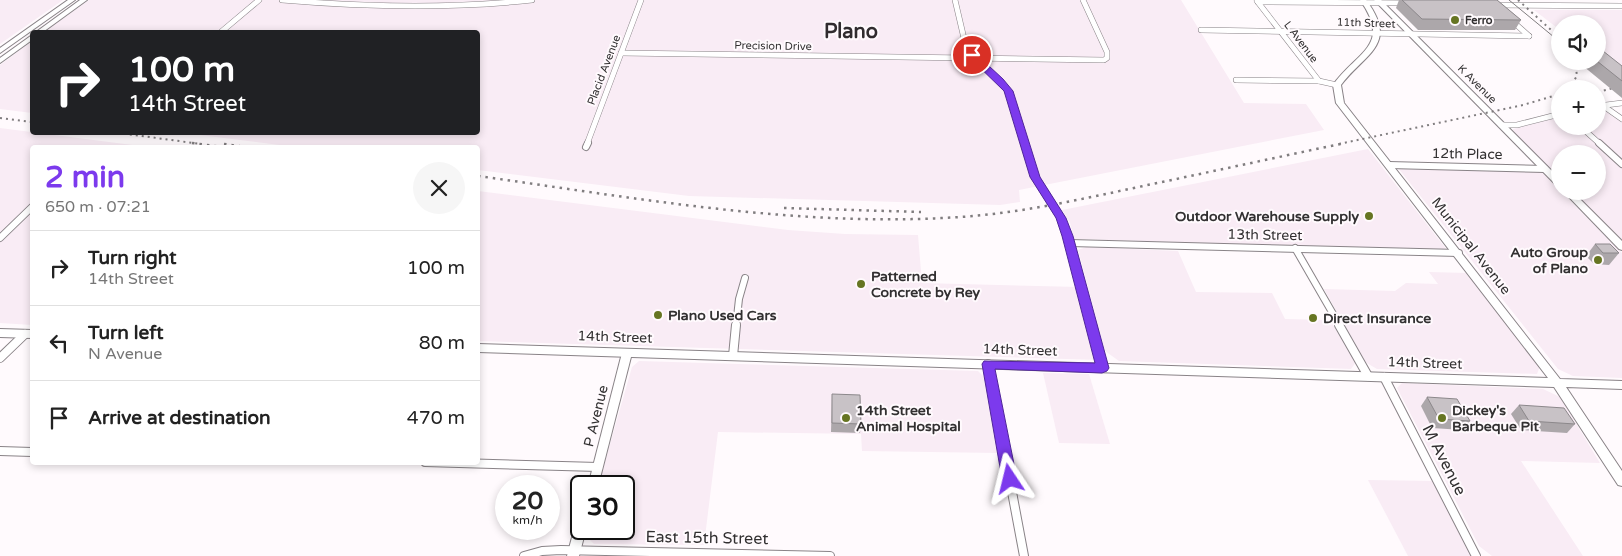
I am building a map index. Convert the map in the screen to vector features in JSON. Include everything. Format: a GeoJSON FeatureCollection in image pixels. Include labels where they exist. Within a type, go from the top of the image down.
{"type":"FeatureCollection","features":[{"type":"Feature","properties":{"kind":"main road"},"geometry":{"type":"LineString","coordinates":[[0,51],[72,0]]}},
{"type":"Feature","properties":{"kind":"main road"},"geometry":{"type":"LineString","coordinates":[[42,30],[84,0]]}},
{"type":"Feature","properties":{"kind":"main road"},"geometry":{"type":"LineString","coordinates":[[1337,85],[1345,73],[1370,51],[1376,34],[1375,21],[1365,1]]}},
{"type":"Feature","properties":{"kind":"main road","name":"K Avenue"},"geometry":{"type":"LineString","coordinates":[[1378,2],[1551,175]]}},
{"type":"Feature","properties":{"kind":"main road"},"geometry":{"type":"LineString","coordinates":[[0,61],[30,38]]}},
{"type":"Feature","properties":{"kind":"main road","name":"Municipal Avenue"},"geometry":{"type":"LineString","coordinates":[[1337,85],[1337,94],[1344,109],[1459,253],[1557,382],[1622,481]]}},
{"type":"Feature","properties":{"kind":"main road"},"geometry":{"type":"LineString","coordinates":[[1576,200],[1622,247]]}},
{"type":"Feature","properties":{"kind":"main road"},"geometry":{"type":"LineString","coordinates":[[0,333],[29,334]]}},
{"type":"Feature","properties":{"kind":"main road","name":"14th Street"},"geometry":{"type":"LineString","coordinates":[[480,348],[1622,385]]}},
{"type":"Feature","properties":{"kind":"street"},"geometry":{"type":"LineString","coordinates":[[223,30],[259,0]]}},
{"type":"Feature","properties":{"kind":"street"},"geometry":{"type":"LineString","coordinates":[[282,0],[341,5],[485,5],[532,0]]}},
{"type":"Feature","properties":{"kind":"street","name":"Placid Avenue"},"geometry":{"type":"LineString","coordinates":[[586,148],[641,0]]}},
{"type":"Feature","properties":{"kind":"street"},"geometry":{"type":"LineString","coordinates":[[955,0],[966,47],[1008,91],[1035,177],[1061,218],[1070,243],[1102,368]]}},
{"type":"Feature","properties":{"kind":"street","name":"Precision Drive"},"geometry":{"type":"LineString","coordinates":[[621,54],[1104,60],[1107,58],[1106,52],[1083,0]]}},
{"type":"Feature","properties":{"kind":"street"},"geometry":{"type":"LineString","coordinates":[[1257,1],[1365,1],[1415,4]]}},
{"type":"Feature","properties":{"kind":"street","name":"L Avenue"},"geometry":{"type":"LineString","coordinates":[[1257,1],[1319,81],[1337,85]]}},
{"type":"Feature","properties":{"kind":"street"},"geometry":{"type":"LineString","coordinates":[[1485,4],[1622,6]]}},
{"type":"Feature","properties":{"kind":"street"},"geometry":{"type":"LineString","coordinates":[[1493,5],[1503,13]]}},
{"type":"Feature","properties":{"kind":"street","name":"11th Street"},"geometry":{"type":"LineString","coordinates":[[1201,30],[1529,36],[1509,18]]}},
{"type":"Feature","properties":{"kind":"street"},"geometry":{"type":"LineString","coordinates":[[1236,80],[1319,81]]}},
{"type":"Feature","properties":{"kind":"street"},"geometry":{"type":"LineString","coordinates":[[1606,104],[1622,103]]}},
{"type":"Feature","properties":{"kind":"street"},"geometry":{"type":"LineString","coordinates":[[1606,109],[1622,119]]}},
{"type":"Feature","properties":{"kind":"street"},"geometry":{"type":"LineString","coordinates":[[1501,125],[1517,125],[1551,116]]}},
{"type":"Feature","properties":{"kind":"street"},"geometry":{"type":"LineString","coordinates":[[1590,135],[1622,164]]}},
{"type":"Feature","properties":{"kind":"street","name":"12th Place"},"geometry":{"type":"LineString","coordinates":[[1390,165],[1545,169]]}},
{"type":"Feature","properties":{"kind":"street"},"geometry":{"type":"LineString","coordinates":[[0,238],[30,209]]}},
{"type":"Feature","properties":{"kind":"street","name":"13th Street"},"geometry":{"type":"LineString","coordinates":[[1070,243],[1459,253]]}},
{"type":"Feature","properties":{"kind":"street"},"geometry":{"type":"LineString","coordinates":[[1296,248],[1368,376]]}},
{"type":"Feature","properties":{"kind":"street"},"geometry":{"type":"LineString","coordinates":[[733,356],[738,299],[746,278]]}},
{"type":"Feature","properties":{"kind":"street"},"geometry":{"type":"LineString","coordinates":[[0,358],[29,334]]}},
{"type":"Feature","properties":{"kind":"street","name":"P Avenue"},"geometry":{"type":"LineString","coordinates":[[596,475],[627,353]]}},
{"type":"Feature","properties":{"kind":"street"},"geometry":{"type":"LineString","coordinates":[[988,364],[1024,556]]}},
{"type":"Feature","properties":{"kind":"street","name":"M Avenue"},"geometry":{"type":"LineString","coordinates":[[1384,377],[1476,556]]}},
{"type":"Feature","properties":{"kind":"street"},"geometry":{"type":"LineString","coordinates":[[0,451],[30,452]]}},
{"type":"Feature","properties":{"kind":"street"},"geometry":{"type":"LineString","coordinates":[[480,464],[598,467]]}},
{"type":"Feature","properties":{"kind":"street"},"geometry":{"type":"LineString","coordinates":[[573,553],[577,540]]}},
{"type":"Feature","properties":{"kind":"street","name":"East 15th Street"},"geometry":{"type":"LineString","coordinates":[[524,556],[562,548],[573,553],[830,556]]}},
{"type":"Feature","properties":{"kind":"shaded area"},"geometry":{"type":"Polygon","coordinates":[[[0,0],[63,0],[0,44],[0,0]]]}},
{"type":"Feature","properties":{"kind":"shaded area"},"geometry":{"type":"Polygon","coordinates":[[[89,0],[1181,0],[1244,103],[1306,104],[1324,130],[1019,190],[1020,202],[1000,205],[689,196],[480,170],[480,145],[279,145],[200,135],[480,135],[480,30],[47,30],[89,0]]]}},
{"type":"Feature","properties":{"kind":"shaded area"},"geometry":{"type":"Polygon","coordinates":[[[1534,10],[1622,10],[1622,77],[1606,64],[1606,15],[1551,15],[1551,23],[1534,10]]]}},
{"type":"Feature","properties":{"kind":"shaded area"},"geometry":{"type":"Polygon","coordinates":[[[30,42],[30,113],[0,109],[0,65],[30,42]]]}},
{"type":"Feature","properties":{"kind":"shaded area"},"geometry":{"type":"Polygon","coordinates":[[[1606,111],[1622,122],[1622,241],[1581,200],[1606,200],[1606,145],[1551,145],[1551,170],[1514,133],[1513,129],[1551,119],[1551,135],[1606,135],[1606,111]]]}},
{"type":"Feature","properties":{"kind":"shaded area"},"geometry":{"type":"Polygon","coordinates":[[[0,128],[30,132],[30,135],[55,135],[132,145],[30,145],[30,325],[0,323],[0,128]]]}},
{"type":"Feature","properties":{"kind":"shaded area"},"geometry":{"type":"Polygon","coordinates":[[[1368,149],[1447,250],[1074,239],[1070,223],[1062,210],[1368,149]]]}},
{"type":"Feature","properties":{"kind":"shaded area"},"geometry":{"type":"Polygon","coordinates":[[[1398,168],[1541,171],[1551,181],[1551,200],[1570,200],[1622,253],[1622,378],[1573,376],[1558,369],[1398,168]]]}},
{"type":"Feature","properties":{"kind":"shaded area"},"geometry":{"type":"Polygon","coordinates":[[[480,191],[788,230],[845,234],[918,235],[922,283],[1080,287],[1100,360],[480,341],[480,191]]]}},
{"type":"Feature","properties":{"kind":"shaded area"},"geometry":{"type":"Polygon","coordinates":[[[1086,247],[1178,251],[1196,292],[1272,293],[1285,319],[1330,320],[1356,362],[1351,369],[1119,361],[1105,351],[1078,250],[1086,247]]]}},
{"type":"Feature","properties":{"kind":"shaded area"},"geometry":{"type":"Polygon","coordinates":[[[1429,272],[1468,273],[1540,366],[1537,374],[1377,369],[1365,362],[1324,289],[1395,291],[1406,283],[1438,284],[1429,272]]]}},
{"type":"Feature","properties":{"kind":"shaded area"},"geometry":{"type":"Polygon","coordinates":[[[639,361],[978,371],[986,379],[998,453],[862,451],[861,434],[718,432],[704,545],[594,544],[590,540],[635,540],[635,475],[601,475],[632,367],[639,361]]]}},
{"type":"Feature","properties":{"kind":"shaded area"},"geometry":{"type":"Polygon","coordinates":[[[1043,373],[1089,374],[1110,444],[1059,443],[1043,373]]]}},
{"type":"Feature","properties":{"kind":"shaded area"},"geometry":{"type":"Polygon","coordinates":[[[1402,383],[1543,389],[1560,397],[1600,463],[1521,461],[1583,556],[1492,556],[1479,546],[1397,388],[1402,383]]]}},
{"type":"Feature","properties":{"kind":"shaded area"},"geometry":{"type":"Polygon","coordinates":[[[1368,480],[1435,481],[1474,556],[1408,556],[1368,480]]]}},
{"type":"Feature","properties":{"kind":"building"},"geometry":{"type":"Polygon","coordinates":[[[1402,0],[1497,0],[1521,20],[1422,19],[1402,0]]]}},
{"type":"Feature","properties":{"kind":"building"},"geometry":{"type":"Polygon","coordinates":[[[1606,53],[1622,66],[1622,81],[1606,68],[1606,53]]]}},
{"type":"Feature","properties":{"kind":"building"},"geometry":{"type":"Polygon","coordinates":[[[1595,244],[1610,244],[1619,253],[1603,253],[1595,244]]]}},
{"type":"Feature","properties":{"kind":"building","name":"14th Street Animal Hospital"},"geometry":{"type":"Polygon","coordinates":[[[832,394],[860,395],[861,424],[832,423],[832,394]]]}},
{"type":"Feature","properties":{"kind":"building"},"geometry":{"type":"Polygon","coordinates":[[[1427,397],[1457,399],[1470,421],[1439,419],[1427,397]]]}},
{"type":"Feature","properties":{"kind":"building"},"geometry":{"type":"Polygon","coordinates":[[[1519,405],[1564,408],[1575,424],[1529,421],[1519,405]]]}},
{"type":"Feature","properties":{"kind":"tram line"},"geometry":{"type":"LineString","coordinates":[[1509,0],[1551,35]]}},
{"type":"Feature","properties":{"kind":"railway"},"geometry":{"type":"LineString","coordinates":[[1518,0],[1551,30]]}},
{"type":"Feature","properties":{"kind":"railway"},"geometry":{"type":"LineString","coordinates":[[1574,80],[1577,76],[1576,70]]}},
{"type":"Feature","properties":{"kind":"railway"},"geometry":{"type":"LineString","coordinates":[[1606,90],[1622,86]]}},
{"type":"Feature","properties":{"kind":"railway"},"geometry":{"type":"LineString","coordinates":[[1339,144],[1523,105],[1551,97]]}},
{"type":"Feature","properties":{"kind":"railway"},"geometry":{"type":"LineString","coordinates":[[0,118],[30,122]]}},
{"type":"Feature","properties":{"kind":"railway"},"geometry":{"type":"LineString","coordinates":[[134,135],[201,144]]}},
{"type":"Feature","properties":{"kind":"railway"},"geometry":{"type":"LineString","coordinates":[[192,143],[207,145]]}},
{"type":"Feature","properties":{"kind":"railway"},"geometry":{"type":"LineString","coordinates":[[480,176],[658,202],[779,215],[900,219],[960,217],[1052,205],[1345,143]]}},
{"type":"Feature","properties":{"kind":"railway"},"geometry":{"type":"LineString","coordinates":[[224,144],[231,145]]}},
{"type":"Feature","properties":{"kind":"railway"},"geometry":{"type":"LineString","coordinates":[[784,208],[921,212]]}},
{"type":"Feature","properties":{"kind":"place","name":"Ferro"},"geometry":{"type":"Point","coordinates":[1455,20]}},
{"type":"Feature","properties":{"kind":"place","name":"Outdoor Warehouse Supply"},"geometry":{"type":"Point","coordinates":[1369,216]}},
{"type":"Feature","properties":{"kind":"place","name":"Auto Group of Plano"},"geometry":{"type":"Point","coordinates":[1598,260]}},
{"type":"Feature","properties":{"kind":"place","name":"Patterned Concrete by Rey"},"geometry":{"type":"Point","coordinates":[861,284]}},
{"type":"Feature","properties":{"kind":"place","name":"Plano Used Cars"},"geometry":{"type":"Point","coordinates":[658,315]}},
{"type":"Feature","properties":{"kind":"place","name":"Direct Insurance"},"geometry":{"type":"Point","coordinates":[1313,318]}},
{"type":"Feature","properties":{"kind":"place","name":"14th Street Animal Hospital"},"geometry":{"type":"Point","coordinates":[846,418]}},
{"type":"Feature","properties":{"kind":"place","name":"Dickey's Barbeque Pit"},"geometry":{"type":"Point","coordinates":[1442,418]}},
{"type":"Feature","properties":{"kind":"district","name":"Plano"},"geometry":{"type":"Point","coordinates":[851,32]}},
{"type":"Feature","properties":{"kind":"route"},"geometry":{"type":"LineString","coordinates":[[972,55],[1008,91],[1035,177],[1061,218],[1068,236],[1102,368],[988,364],[1010,479]]}}]}
